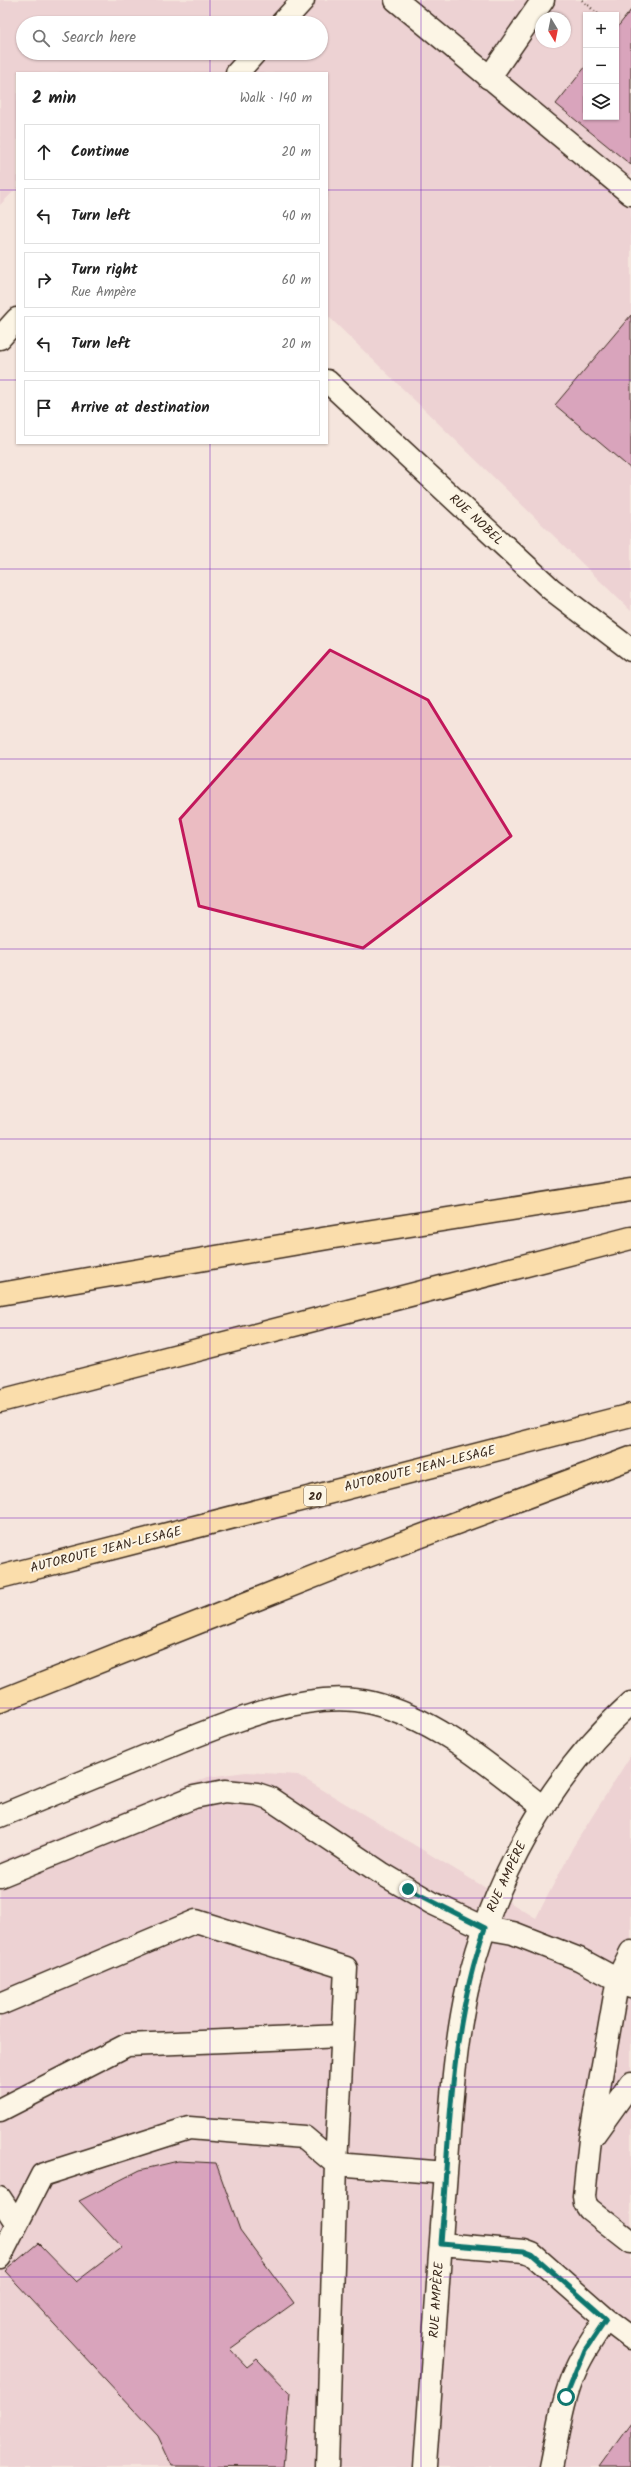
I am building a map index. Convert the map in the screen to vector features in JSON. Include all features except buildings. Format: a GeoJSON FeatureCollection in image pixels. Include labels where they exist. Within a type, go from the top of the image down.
{"type":"FeatureCollection","features":[{"type":"Feature","properties":{"kind":"highway"},"geometry":{"type":"LineString","coordinates":[[0,1294],[336,1236],[631,1190]]}},
{"type":"Feature","properties":{"kind":"highway"},"geometry":{"type":"LineString","coordinates":[[0,1401],[631,1238]]}},
{"type":"Feature","properties":{"kind":"highway","name":"AUTOROUTE JEAN-LESAGE"},"geometry":{"type":"LineString","coordinates":[[0,1577],[631,1415]]}},
{"type":"Feature","properties":{"kind":"highway"},"geometry":{"type":"LineString","coordinates":[[0,1701],[338,1567],[631,1458]]}},
{"type":"Feature","properties":{"kind":"street"},"geometry":{"type":"LineString","coordinates":[[288,16],[302,0]]}},
{"type":"Feature","properties":{"kind":"street"},"geometry":{"type":"LineString","coordinates":[[396,0],[631,194]]}},
{"type":"Feature","properties":{"kind":"street"},"geometry":{"type":"LineString","coordinates":[[489,78],[543,0]]}},
{"type":"Feature","properties":{"kind":"street"},"geometry":{"type":"LineString","coordinates":[[238,72],[249,60]]}},
{"type":"Feature","properties":{"kind":"street"},"geometry":{"type":"LineString","coordinates":[[0,338],[16,320]]}},
{"type":"Feature","properties":{"kind":"street","name":"RUE NOBEL"},"geometry":{"type":"LineString","coordinates":[[328,383],[551,589],[631,650]]}},
{"type":"Feature","properties":{"kind":"street"},"geometry":{"type":"LineString","coordinates":[[0,1816],[258,1712],[334,1700],[371,1703],[406,1715],[462,1746],[544,1808]]}},
{"type":"Feature","properties":{"kind":"street","name":"RUE AMPÈRE"},"geometry":{"type":"LineString","coordinates":[[425,2467],[446,2173],[458,2038],[470,1978],[485,1928],[510,1868],[544,1808],[581,1756],[631,1703]]}},
{"type":"Feature","properties":{"kind":"street"},"geometry":{"type":"LineString","coordinates":[[0,1876],[194,1797],[225,1791],[242,1792],[269,1798],[381,1873],[432,1903],[485,1928],[513,1933],[579,1959],[624,1982]]}},
{"type":"Feature","properties":{"kind":"street"},"geometry":{"type":"LineString","coordinates":[[0,2004],[196,1921],[346,1968],[336,2164],[327,2467]]}},
{"type":"Feature","properties":{"kind":"street"},"geometry":{"type":"LineString","coordinates":[[631,1952],[590,2140],[585,2204],[631,2242]]}},
{"type":"Feature","properties":{"kind":"street"},"geometry":{"type":"LineString","coordinates":[[0,2110],[127,2045],[342,2036]]}},
{"type":"Feature","properties":{"kind":"street"},"geometry":{"type":"LineString","coordinates":[[590,2140],[631,2083]]}},
{"type":"Feature","properties":{"kind":"street"},"geometry":{"type":"LineString","coordinates":[[0,2257],[42,2176],[189,2128],[304,2137],[336,2164],[446,2173]]}},
{"type":"Feature","properties":{"kind":"street"},"geometry":{"type":"LineString","coordinates":[[0,2198],[17,2224]]}},
{"type":"Feature","properties":{"kind":"street"},"geometry":{"type":"LineString","coordinates":[[441,2244],[524,2251],[532,2254],[606,2319],[631,2338]]}},
{"type":"Feature","properties":{"kind":"street"},"geometry":{"type":"LineString","coordinates":[[551,2467],[566,2397],[575,2370],[585,2350],[606,2319]]}},
{"type":"Feature","properties":{"kind":"path"},"geometry":{"type":"LineString","coordinates":[[582,0],[596,12]]}},
{"type":"Feature","properties":{"kind":"highlighted area"},"geometry":{"type":"Polygon","coordinates":[[[330,650],[428,700],[511,836],[363,948],[199,906],[180,819],[330,650]]]}},
{"type":"Feature","properties":{"kind":"shaded area"},"geometry":{"type":"Polygon","coordinates":[[[0,0],[631,0],[631,611],[328,316],[328,72],[16,72],[16,189],[0,205],[0,0]]]}},
{"type":"Feature","properties":{"kind":"shaded area"},"geometry":{"type":"Polygon","coordinates":[[[631,1755],[631,2467],[0,2467],[0,1861],[208,1777],[246,1772],[298,1775],[536,1918],[573,1847],[631,1755]]]}},
{"type":"Feature","properties":{"kind":"route"},"geometry":{"type":"LineString","coordinates":[[408,1889],[432,1903],[485,1928],[478,1947],[458,2038],[441,2244],[524,2251],[532,2254],[606,2319],[585,2350],[575,2370],[566,2397]]}}]}
